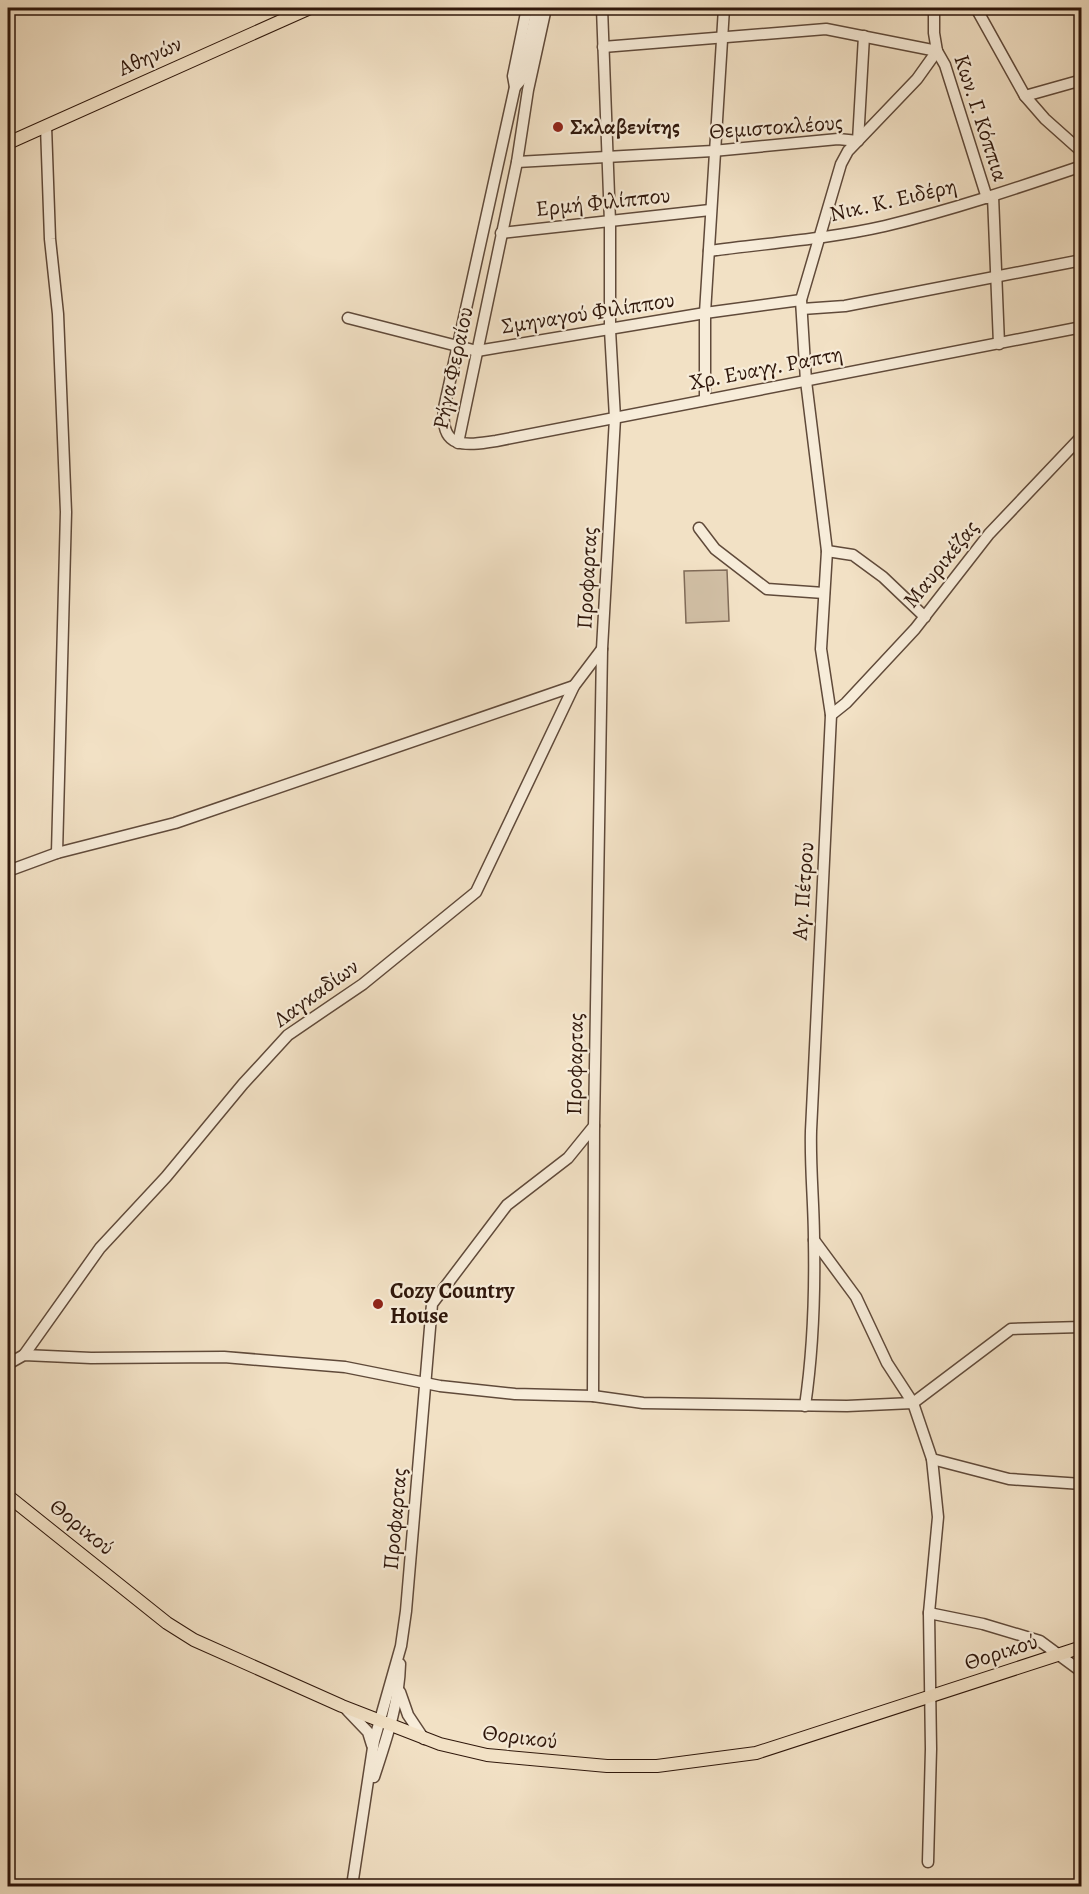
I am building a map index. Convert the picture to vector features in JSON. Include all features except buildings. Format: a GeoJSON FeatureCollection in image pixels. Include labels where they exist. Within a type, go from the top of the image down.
{"type":"FeatureCollection","features":[{"type":"Feature","properties":{"kind":"main road","name":"Αθηνών"},"geometry":{"type":"LineString","coordinates":[[8,143],[310,8]]}},
{"type":"Feature","properties":{"kind":"main road","name":"Θορικού"},"geometry":{"type":"LineString","coordinates":[[8,1496],[167,1623],[195,1640],[385,1724],[424,1739],[487,1755],[561,1763],[657,1766],[756,1753],[931,1698],[1082,1647]]}},
{"type":"Feature","properties":{"kind":"street","name":"Ρήγα Φεραίου"},"geometry":{"type":"LineString","coordinates":[[527,8],[513,76],[515,87],[443,421],[447,435],[458,443],[517,162],[528,90],[546,8]]}},
{"type":"Feature","properties":{"kind":"street","name":"Ρήγα Φεραίου"},"geometry":{"type":"LineString","coordinates":[[515,87],[521,80],[537,8]]}},
{"type":"Feature","properties":{"kind":"street","name":"Προφαρτας"},"geometry":{"type":"LineString","coordinates":[[368,1792],[385,1724],[400,1646],[417,1503],[432,1304],[507,1205],[568,1158],[594,1126],[602,650],[615,418],[610,330],[610,222],[602,8]]}},
{"type":"Feature","properties":{"kind":"street"},"geometry":{"type":"LineString","coordinates":[[705,400],[705,313],[713,151],[724,8]]}},
{"type":"Feature","properties":{"kind":"street","name":"Κων. Γ. Κόππια"},"geometry":{"type":"LineString","coordinates":[[934,8],[937,51],[945,66],[990,197],[999,344]]}},
{"type":"Feature","properties":{"kind":"street"},"geometry":{"type":"LineString","coordinates":[[976,8],[1025,96],[1082,152]]}},
{"type":"Feature","properties":{"kind":"street"},"geometry":{"type":"LineString","coordinates":[[603,47],[826,29],[937,51],[917,79],[858,141],[841,164],[801,305]]}},
{"type":"Feature","properties":{"kind":"street"},"geometry":{"type":"LineString","coordinates":[[858,141],[864,36]]}},
{"type":"Feature","properties":{"kind":"street"},"geometry":{"type":"LineString","coordinates":[[1025,96],[1082,80]]}},
{"type":"Feature","properties":{"kind":"street"},"geometry":{"type":"LineString","coordinates":[[515,87],[528,90]]}},
{"type":"Feature","properties":{"kind":"street"},"geometry":{"type":"LineString","coordinates":[[46,126],[50,239],[58,314],[66,512],[57,853]]}},
{"type":"Feature","properties":{"kind":"street","name":"Θεμιστοκλέους"},"geometry":{"type":"LineString","coordinates":[[517,162],[713,151],[837,139],[858,141]]}},
{"type":"Feature","properties":{"kind":"street","name":"Νικ. Κ. Ειδέρη"},"geometry":{"type":"LineString","coordinates":[[709,251],[821,237],[886,226],[990,197],[1082,166]]}},
{"type":"Feature","properties":{"kind":"street","name":"Ερμή Φιλίππου"},"geometry":{"type":"LineString","coordinates":[[501,233],[710,210]]}},
{"type":"Feature","properties":{"kind":"street","name":"Σμηναγού Φιλίππου"},"geometry":{"type":"LineString","coordinates":[[348,318],[477,351],[705,313],[801,305],[845,306],[1082,260]]}},
{"type":"Feature","properties":{"kind":"street","name":"Αγ. Πέτρου"},"geometry":{"type":"LineString","coordinates":[[801,305],[806,381],[826,551],[821,649],[831,715],[811,1131],[810,1178],[814,1240],[810,1370],[805,1406]]}},
{"type":"Feature","properties":{"kind":"street","name":"Χρ. Ευαγγ. Ραπτη"},"geometry":{"type":"LineString","coordinates":[[458,443],[473,445],[496,441],[1082,327]]}},
{"type":"Feature","properties":{"kind":"street","name":"Μαυρικέζας"},"geometry":{"type":"LineString","coordinates":[[831,715],[846,704],[925,617],[989,534],[1082,436]]}},
{"type":"Feature","properties":{"kind":"street"},"geometry":{"type":"LineString","coordinates":[[699,528],[715,549],[767,589],[824,593]]}},
{"type":"Feature","properties":{"kind":"street"},"geometry":{"type":"LineString","coordinates":[[826,551],[853,555],[883,577],[925,617]]}},
{"type":"Feature","properties":{"kind":"street","name":"Λαγκαδίων"},"geometry":{"type":"LineString","coordinates":[[24,1355],[100,1248],[166,1177],[243,1084],[288,1035],[363,984],[476,892],[574,686],[602,650]]}},
{"type":"Feature","properties":{"kind":"street"},"geometry":{"type":"LineString","coordinates":[[8,871],[57,853],[175,823],[574,686]]}},
{"type":"Feature","properties":{"kind":"street"},"geometry":{"type":"LineString","coordinates":[[593,1396],[594,1126]]}},
{"type":"Feature","properties":{"kind":"street"},"geometry":{"type":"LineString","coordinates":[[814,1240],[856,1297],[887,1363],[913,1403],[932,1459],[938,1517],[929,1613],[931,1698],[928,1862]]}},
{"type":"Feature","properties":{"kind":"street"},"geometry":{"type":"LineString","coordinates":[[8,1364],[24,1355],[91,1358],[224,1357],[345,1367],[425,1383],[515,1394],[593,1396],[643,1403],[805,1406],[913,1403],[1011,1329],[1082,1327]]}},
{"type":"Feature","properties":{"kind":"street"},"geometry":{"type":"LineString","coordinates":[[932,1459],[1009,1479],[1082,1484]]}},
{"type":"Feature","properties":{"kind":"street"},"geometry":{"type":"LineString","coordinates":[[929,1613],[1017,1633],[1040,1641],[1061,1654],[1082,1672]]}},
{"type":"Feature","properties":{"kind":"street","name":"Προφαρτας"},"geometry":{"type":"LineString","coordinates":[[352,1887],[371,1761],[399,1688],[400,1646]]}},
{"type":"Feature","properties":{"kind":"street"},"geometry":{"type":"LineString","coordinates":[[399,1688],[408,1715],[424,1739]]}},
{"type":"Feature","properties":{"kind":"street"},"geometry":{"type":"LineString","coordinates":[[342,1706],[368,1732],[372,1742],[371,1761]]}},
{"type":"Feature","properties":{"kind":"shaded area"},"geometry":{"type":"Polygon","coordinates":[[[727,570],[729,621],[686,623],[684,571],[727,570]]]}},
{"type":"Feature","properties":{"kind":"place","name":"Σκλαβενίτης"},"geometry":{"type":"Point","coordinates":[558,127]}},
{"type":"Feature","properties":{"kind":"place","name":"Cozy Country House"},"geometry":{"type":"Point","coordinates":[378,1304]}}]}
